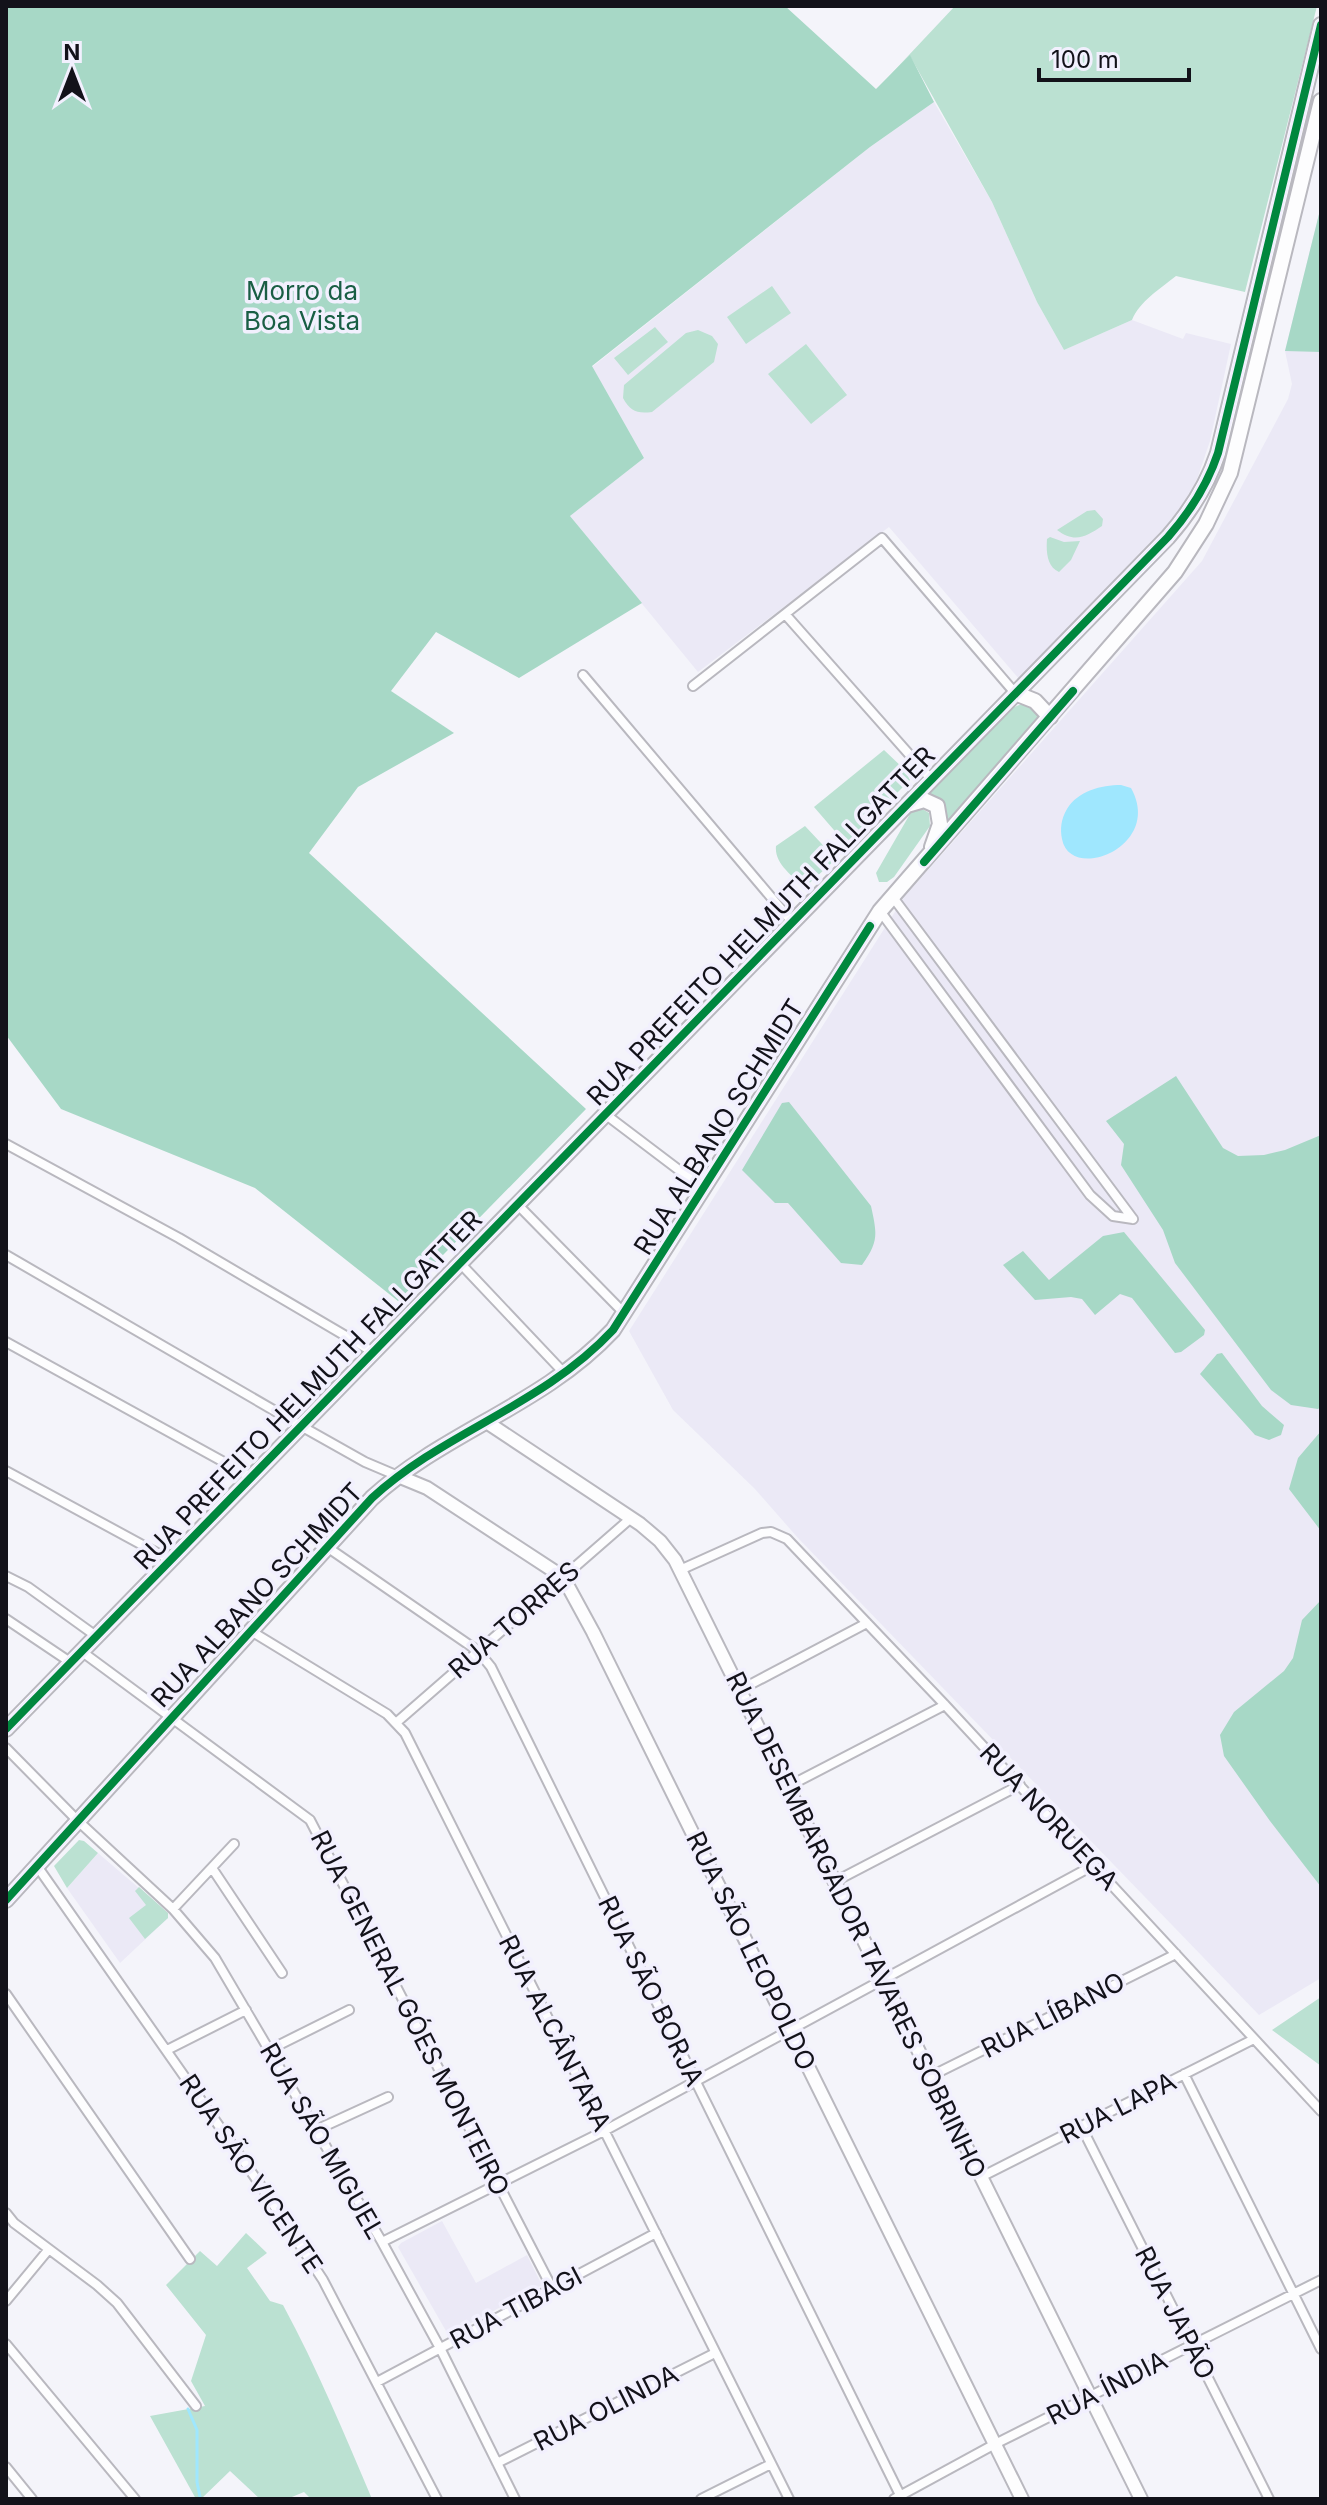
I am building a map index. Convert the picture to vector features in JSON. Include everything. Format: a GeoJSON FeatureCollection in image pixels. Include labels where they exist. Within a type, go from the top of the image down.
{"type":"FeatureCollection","features":[{"type":"Feature","properties":{"kind":"main road","name":"RUA PREFEITO HELMUTH FALLGATTER"},"geometry":{"type":"LineString","coordinates":[[6,1729],[1191,510],[1209,477],[1221,443],[1321,25]]}},
{"type":"Feature","properties":{"kind":"main road","name":"RUA ALBANO SCHMIDT"},"geometry":{"type":"LineString","coordinates":[[6,1900],[372,1498],[398,1476],[565,1375],[599,1345],[625,1314],[880,911],[1175,572],[1225,487],[1321,101]]}},
{"type":"Feature","properties":{"kind":"main road"},"geometry":{"type":"LineString","coordinates":[[1015,693],[1035,701],[1050,717]]}},
{"type":"Feature","properties":{"kind":"main road"},"geometry":{"type":"LineString","coordinates":[[906,805],[924,800],[933,802],[939,812],[938,831],[924,862]]}},
{"type":"Feature","properties":{"kind":"street"},"geometry":{"type":"LineString","coordinates":[[693,686],[882,538],[1015,693]]}},
{"type":"Feature","properties":{"kind":"street"},"geometry":{"type":"LineString","coordinates":[[785,614],[931,779]]}},
{"type":"Feature","properties":{"kind":"street"},"geometry":{"type":"LineString","coordinates":[[583,675],[792,922]]}},
{"type":"Feature","properties":{"kind":"street"},"geometry":{"type":"LineString","coordinates":[[880,911],[1090,1195],[1113,1216],[1133,1219],[892,896]]}},
{"type":"Feature","properties":{"kind":"street"},"geometry":{"type":"LineString","coordinates":[[605,1114],[704,1189]]}},
{"type":"Feature","properties":{"kind":"street"},"geometry":{"type":"LineString","coordinates":[[1039,1125],[1054,1114]]}},
{"type":"Feature","properties":{"kind":"street"},"geometry":{"type":"LineString","coordinates":[[6,1144],[144,1218],[373,1352]]}},
{"type":"Feature","properties":{"kind":"street"},"geometry":{"type":"LineString","coordinates":[[517,1204],[625,1314]]}},
{"type":"Feature","properties":{"kind":"street"},"geometry":{"type":"LineString","coordinates":[[6,1255],[301,1426],[365,1462],[398,1476]]}},
{"type":"Feature","properties":{"kind":"street"},"geometry":{"type":"LineString","coordinates":[[460,1263],[565,1375]]}},
{"type":"Feature","properties":{"kind":"street"},"geometry":{"type":"LineString","coordinates":[[6,1342],[251,1477]]}},
{"type":"Feature","properties":{"kind":"street","name":"RUA DESEMBARGADOR TAVARES SOBRINHO"},"geometry":{"type":"LineString","coordinates":[[488,1423],[631,1518],[660,1541],[680,1570],[1141,2499]]}},
{"type":"Feature","properties":{"kind":"street"},"geometry":{"type":"LineString","coordinates":[[6,1471],[170,1560]]}},
{"type":"Feature","properties":{"kind":"street","name":"RUA SÃO LEOPOLDO"},"geometry":{"type":"LineString","coordinates":[[398,1476],[427,1488],[563,1577],[1022,2499]]}},
{"type":"Feature","properties":{"kind":"street","name":"RUA TORRES"},"geometry":{"type":"LineString","coordinates":[[397,1722],[631,1518]]}},
{"type":"Feature","properties":{"kind":"street","name":"RUA NORUEGA"},"geometry":{"type":"LineString","coordinates":[[680,1570],[753,1536],[771,1532],[787,1539],[1020,1785],[1321,2111]]}},
{"type":"Feature","properties":{"kind":"street","name":"RUA SÃO BORJA"},"geometry":{"type":"LineString","coordinates":[[327,1547],[478,1651],[491,1667],[899,2498]]}},
{"type":"Feature","properties":{"kind":"street"},"geometry":{"type":"LineString","coordinates":[[6,1576],[28,1587],[96,1636]]}},
{"type":"Feature","properties":{"kind":"street","name":"RUA GENERAL GÓES MONTEIRO"},"geometry":{"type":"LineString","coordinates":[[6,1619],[76,1657],[172,1717],[302,1813],[317,1829],[552,2288]]}},
{"type":"Feature","properties":{"kind":"street"},"geometry":{"type":"LineString","coordinates":[[740,1690],[867,1623]]}},
{"type":"Feature","properties":{"kind":"street"},"geometry":{"type":"LineString","coordinates":[[251,1631],[397,1722]]}},
{"type":"Feature","properties":{"kind":"street"},"geometry":{"type":"LineString","coordinates":[[787,1787],[945,1705]]}},
{"type":"Feature","properties":{"kind":"street","name":"RUA ALCÂNTARA"},"geometry":{"type":"LineString","coordinates":[[397,1722],[789,2499]]}},
{"type":"Feature","properties":{"kind":"street","name":"RUA SÃO MIGUEL"},"geometry":{"type":"LineString","coordinates":[[6,1748],[77,1820],[173,1909],[215,1958],[382,2242],[440,2348],[515,2499]]}},
{"type":"Feature","properties":{"kind":"street"},"geometry":{"type":"LineString","coordinates":[[834,1882],[1020,1785]]}},
{"type":"Feature","properties":{"kind":"street"},"geometry":{"type":"LineString","coordinates":[[173,1909],[234,1844]]}},
{"type":"Feature","properties":{"kind":"street"},"geometry":{"type":"LineString","coordinates":[[382,2242],[604,2131],[1094,1865]]}},
{"type":"Feature","properties":{"kind":"street","name":"RUA SÃO VICENTE"},"geometry":{"type":"LineString","coordinates":[[37,1866],[323,2280],[437,2499]]}},
{"type":"Feature","properties":{"kind":"street"},"geometry":{"type":"LineString","coordinates":[[212,1868],[282,1973]]}},
{"type":"Feature","properties":{"kind":"street","name":"RUA LÍBANO"},"geometry":{"type":"LineString","coordinates":[[931,2076],[1176,1954]]}},
{"type":"Feature","properties":{"kind":"street"},"geometry":{"type":"LineString","coordinates":[[6,1994],[190,2259]]}},
{"type":"Feature","properties":{"kind":"street"},"geometry":{"type":"LineString","coordinates":[[167,2050],[246,2010]]}},
{"type":"Feature","properties":{"kind":"street"},"geometry":{"type":"LineString","coordinates":[[269,2050],[349,2010]]}},
{"type":"Feature","properties":{"kind":"street","name":"RUA LAPA"},"geometry":{"type":"LineString","coordinates":[[981,2177],[1254,2039]]}},
{"type":"Feature","properties":{"kind":"street"},"geometry":{"type":"LineString","coordinates":[[1184,2074],[1321,2349]]}},
{"type":"Feature","properties":{"kind":"street"},"geometry":{"type":"LineString","coordinates":[[316,2130],[388,2097]]}},
{"type":"Feature","properties":{"kind":"street","name":"RUA JAPÃO"},"geometry":{"type":"LineString","coordinates":[[1081,2126],[1269,2499]]}},
{"type":"Feature","properties":{"kind":"street"},"geometry":{"type":"LineString","coordinates":[[6,2213],[14,2223],[117,2303],[196,2406]]}},
{"type":"Feature","properties":{"kind":"street","name":"RUA TIBAGI"},"geometry":{"type":"LineString","coordinates":[[377,2382],[656,2233]]}},
{"type":"Feature","properties":{"kind":"street"},"geometry":{"type":"LineString","coordinates":[[6,2301],[49,2249]]}},
{"type":"Feature","properties":{"kind":"street","name":"RUA ÍNDIA"},"geometry":{"type":"LineString","coordinates":[[899,2498],[995,2444],[1321,2280]]}},
{"type":"Feature","properties":{"kind":"street"},"geometry":{"type":"LineString","coordinates":[[6,2344],[135,2499]]}},
{"type":"Feature","properties":{"kind":"street","name":"RUA OLINDA"},"geometry":{"type":"LineString","coordinates":[[497,2463],[715,2353]]}},
{"type":"Feature","properties":{"kind":"street"},"geometry":{"type":"LineString","coordinates":[[701,2499],[771,2464]]}},
{"type":"Feature","properties":{"kind":"street"},"geometry":{"type":"LineString","coordinates":[[6,2467],[32,2499]]}},
{"type":"Feature","properties":{"kind":"shaded area"},"geometry":{"type":"Polygon","coordinates":[[[934,102],[992,202],[1037,302],[1064,350],[1132,320],[1183,339],[1186,333],[1231,344],[1210,441],[1190,500],[1177,518],[1020,680],[889,527],[698,672],[570,516],[644,458],[592,367],[870,147],[934,102]]]}},
{"type":"Feature","properties":{"kind":"shaded area"},"geometry":{"type":"Polygon","coordinates":[[[1321,206],[1321,1978],[1259,2015],[798,1538],[754,1488],[673,1410],[629,1331],[905,896],[1202,561],[1288,399],[1292,384],[1285,351],[1321,206]]]}},
{"type":"Feature","properties":{"kind":"shaded area"},"geometry":{"type":"Polygon","coordinates":[[[98,1853],[168,1913],[168,1918],[120,1963],[67,1888],[98,1853]]]}},
{"type":"Feature","properties":{"kind":"shaded area"},"geometry":{"type":"Polygon","coordinates":[[[442,2221],[476,2283],[527,2255],[542,2285],[454,2332],[446,2331],[398,2247],[442,2221]]]}},
{"type":"Feature","properties":{"kind":"green space","name":"Morro da Boa Vista"},"geometry":{"type":"Polygon","coordinates":[[[6,6],[785,6],[876,89],[910,55],[934,102],[870,147],[592,366],[644,458],[570,516],[642,603],[519,678],[436,632],[391,691],[454,733],[358,787],[309,853],[586,1109],[398,1301],[255,1188],[61,1109],[6,1035],[6,6]]]}},
{"type":"Feature","properties":{"kind":"green space"},"geometry":{"type":"Polygon","coordinates":[[[955,6],[1317,6],[1245,292],[1176,276],[1145,301],[1132,320],[1064,350],[1037,302],[992,202],[910,56],[877,89],[955,6]]]}},
{"type":"Feature","properties":{"kind":"green space"},"geometry":{"type":"Polygon","coordinates":[[[1321,206],[1321,352],[1285,351],[1321,206]]]}},
{"type":"Feature","properties":{"kind":"green space"},"geometry":{"type":"Polygon","coordinates":[[[772,286],[791,313],[746,344],[727,317],[772,286]]]}},
{"type":"Feature","properties":{"kind":"green space"},"geometry":{"type":"Polygon","coordinates":[[[655,327],[668,342],[628,375],[614,358],[655,327]]]}},
{"type":"Feature","properties":{"kind":"green space"},"geometry":{"type":"Polygon","coordinates":[[[698,330],[712,336],[718,344],[714,362],[652,412],[631,409],[623,398],[624,385],[686,333],[698,330]]]}},
{"type":"Feature","properties":{"kind":"green space"},"geometry":{"type":"Polygon","coordinates":[[[806,344],[847,395],[811,424],[768,374],[806,344]]]}},
{"type":"Feature","properties":{"kind":"green space"},"geometry":{"type":"Polygon","coordinates":[[[1095,510],[1103,519],[1102,526],[1091,533],[1075,538],[1057,530],[1087,511],[1095,510]]]}},
{"type":"Feature","properties":{"kind":"green space"},"geometry":{"type":"Polygon","coordinates":[[[1050,537],[1064,542],[1080,541],[1071,560],[1059,572],[1052,567],[1048,558],[1047,539],[1050,537]]]}},
{"type":"Feature","properties":{"kind":"green space"},"geometry":{"type":"Polygon","coordinates":[[[1024,703],[1040,717],[945,827],[947,816],[943,806],[924,795],[1012,708],[1024,703]]]}},
{"type":"Feature","properties":{"kind":"green space"},"geometry":{"type":"Polygon","coordinates":[[[884,750],[904,769],[910,780],[846,844],[814,807],[884,750]]]}},
{"type":"Feature","properties":{"kind":"green space"},"geometry":{"type":"Polygon","coordinates":[[[919,807],[929,813],[930,826],[894,877],[887,882],[879,882],[876,873],[910,814],[919,807]]]}},
{"type":"Feature","properties":{"kind":"green space"},"geometry":{"type":"Polygon","coordinates":[[[805,826],[836,859],[804,888],[781,864],[776,846],[805,826]]]}},
{"type":"Feature","properties":{"kind":"green space"},"geometry":{"type":"Polygon","coordinates":[[[1176,1076],[1223,1148],[1238,1156],[1285,1150],[1321,1135],[1321,1407],[1318,1409],[1291,1405],[1271,1390],[1175,1263],[1163,1230],[1121,1165],[1124,1144],[1106,1121],[1176,1076]]]}},
{"type":"Feature","properties":{"kind":"green space"},"geometry":{"type":"Polygon","coordinates":[[[789,1102],[871,1206],[875,1237],[862,1265],[841,1263],[788,1203],[775,1203],[742,1170],[782,1103],[789,1102]]]}},
{"type":"Feature","properties":{"kind":"green space"},"geometry":{"type":"Polygon","coordinates":[[[1124,1232],[1205,1330],[1204,1335],[1181,1352],[1175,1353],[1132,1298],[1120,1294],[1095,1315],[1082,1299],[1035,1300],[1003,1265],[1023,1251],[1049,1280],[1103,1236],[1124,1232]]]}},
{"type":"Feature","properties":{"kind":"green space"},"geometry":{"type":"Polygon","coordinates":[[[1222,1353],[1262,1406],[1284,1425],[1281,1435],[1269,1440],[1255,1435],[1200,1374],[1217,1354],[1222,1353]]]}},
{"type":"Feature","properties":{"kind":"green space"},"geometry":{"type":"Polygon","coordinates":[[[1321,1431],[1321,1531],[1289,1489],[1298,1458],[1321,1431]]]}},
{"type":"Feature","properties":{"kind":"green space"},"geometry":{"type":"Polygon","coordinates":[[[1321,1600],[1321,1887],[1224,1756],[1220,1735],[1234,1712],[1284,1671],[1293,1658],[1302,1620],[1321,1600]]]}},
{"type":"Feature","properties":{"kind":"green space"},"geometry":{"type":"Polygon","coordinates":[[[79,1840],[98,1853],[67,1888],[54,1866],[79,1840]]]}},
{"type":"Feature","properties":{"kind":"green space"},"geometry":{"type":"Polygon","coordinates":[[[139,1887],[168,1913],[168,1918],[145,1939],[129,1918],[146,1905],[135,1891],[139,1887]]]}},
{"type":"Feature","properties":{"kind":"green space"},"geometry":{"type":"Polygon","coordinates":[[[1321,1997],[1321,2066],[1272,2030],[1321,1997]]]}},
{"type":"Feature","properties":{"kind":"green space"},"geometry":{"type":"Polygon","coordinates":[[[246,2233],[267,2253],[247,2268],[270,2301],[283,2305],[319,2377],[372,2499],[311,2499],[304,2492],[287,2499],[260,2499],[230,2471],[201,2499],[196,2499],[150,2416],[205,2406],[191,2381],[206,2335],[166,2285],[200,2251],[217,2266],[246,2233]]]}},
{"type":"Feature","properties":{"kind":"water"},"geometry":{"type":"Polygon","coordinates":[[[1121,785],[1131,788],[1138,809],[1135,827],[1126,842],[1096,858],[1081,858],[1069,852],[1062,839],[1061,828],[1072,803],[1091,790],[1121,785]]]}},
{"type":"Feature","properties":{"kind":"waterway"},"geometry":{"type":"LineString","coordinates":[[188,2409],[197,2430],[200,2497]]}},
{"type":"Feature","properties":{"kind":"cycle path"},"geometry":{"type":"LineString","coordinates":[[6,1729],[1184,518],[1203,487],[1218,453],[1321,25]]}},
{"type":"Feature","properties":{"kind":"cycle path"},"geometry":{"type":"LineString","coordinates":[[924,862],[1073,691]]}},
{"type":"Feature","properties":{"kind":"cycle path"},"geometry":{"type":"LineString","coordinates":[[6,1900],[372,1498],[430,1454],[556,1379],[613,1330],[870,926]]}}]}
